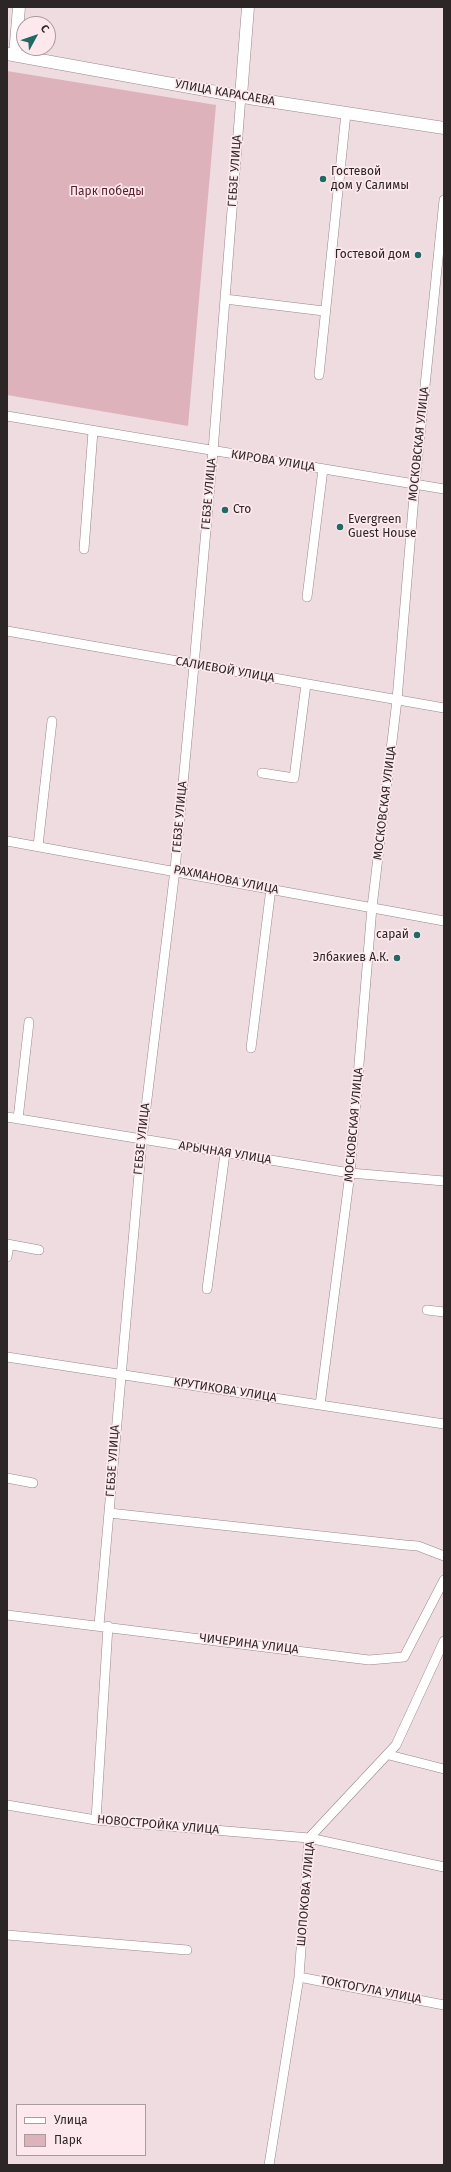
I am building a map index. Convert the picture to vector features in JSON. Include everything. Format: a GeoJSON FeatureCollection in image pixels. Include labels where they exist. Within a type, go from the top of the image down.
{"type":"FeatureCollection","features":[{"type":"Feature","properties":{"kind":"main road"},"geometry":{"type":"LineString","coordinates":[[11,55],[19,7]]}},
{"type":"Feature","properties":{"kind":"main road","name":"ГЕБЗЕ УЛИЦА"},"geometry":{"type":"LineString","coordinates":[[241,96],[248,7]]}},
{"type":"Feature","properties":{"kind":"main road","name":"УЛИЦА КАРАСАЕВА"},"geometry":{"type":"LineString","coordinates":[[11,55],[241,96],[444,128]]}},
{"type":"Feature","properties":{"kind":"street","name":"ГЕБЗЕ УЛИЦА"},"geometry":{"type":"LineString","coordinates":[[96,1820],[109,1513],[120,1374],[142,1140],[175,870],[213,451],[241,96]]}},
{"type":"Feature","properties":{"kind":"street"},"geometry":{"type":"LineString","coordinates":[[319,375],[324,311],[346,113]]}},
{"type":"Feature","properties":{"kind":"street","name":"МОСКОВСКАЯ УЛИЦА"},"geometry":{"type":"LineString","coordinates":[[320,1405],[350,1173],[372,908],[397,700],[415,484],[444,200]]}},
{"type":"Feature","properties":{"kind":"street"},"geometry":{"type":"LineString","coordinates":[[225,299],[324,311]]}},
{"type":"Feature","properties":{"kind":"street","name":"КИРОВА УЛИЦА"},"geometry":{"type":"LineString","coordinates":[[7,416],[444,489]]}},
{"type":"Feature","properties":{"kind":"street"},"geometry":{"type":"LineString","coordinates":[[84,549],[93,431]]}},
{"type":"Feature","properties":{"kind":"street"},"geometry":{"type":"LineString","coordinates":[[307,597],[323,469]]}},
{"type":"Feature","properties":{"kind":"street","name":"САЛИЕВОЙ УЛИЦА"},"geometry":{"type":"LineString","coordinates":[[7,631],[444,708]]}},
{"type":"Feature","properties":{"kind":"street"},"geometry":{"type":"LineString","coordinates":[[262,773],[294,778],[306,684]]}},
{"type":"Feature","properties":{"kind":"street"},"geometry":{"type":"LineString","coordinates":[[38,846],[52,721]]}},
{"type":"Feature","properties":{"kind":"street","name":"РАХМАНОВА УЛИЦА"},"geometry":{"type":"LineString","coordinates":[[7,841],[175,870],[444,921]]}},
{"type":"Feature","properties":{"kind":"street"},"geometry":{"type":"LineString","coordinates":[[250,1048],[270,888]]}},
{"type":"Feature","properties":{"kind":"street"},"geometry":{"type":"LineString","coordinates":[[18,1119],[29,1022]]}},
{"type":"Feature","properties":{"kind":"street","name":"АРЫЧНАЯ УЛИЦА"},"geometry":{"type":"LineString","coordinates":[[7,1117],[350,1173],[444,1181]]}},
{"type":"Feature","properties":{"kind":"street"},"geometry":{"type":"LineString","coordinates":[[207,1289],[224,1153]]}},
{"type":"Feature","properties":{"kind":"street"},"geometry":{"type":"LineString","coordinates":[[7,1257],[8,1245],[40,1250]]}},
{"type":"Feature","properties":{"kind":"street"},"geometry":{"type":"LineString","coordinates":[[427,1310],[444,1312]]}},
{"type":"Feature","properties":{"kind":"street","name":"КРУТИКОВА УЛИЦА"},"geometry":{"type":"LineString","coordinates":[[7,1357],[444,1424]]}},
{"type":"Feature","properties":{"kind":"street"},"geometry":{"type":"LineString","coordinates":[[7,1478],[33,1483]]}},
{"type":"Feature","properties":{"kind":"street"},"geometry":{"type":"LineString","coordinates":[[109,1513],[411,1546],[444,1556]]}},
{"type":"Feature","properties":{"kind":"street","name":"ЧИЧЕРИНА УЛИЦА"},"geometry":{"type":"LineString","coordinates":[[7,1615],[368,1660],[404,1657],[444,1580]]}},
{"type":"Feature","properties":{"kind":"street","name":"ШОПОКОВА УЛИЦА"},"geometry":{"type":"LineString","coordinates":[[269,2165],[299,1977],[310,1838],[389,1755],[396,1745],[444,1641]]}},
{"type":"Feature","properties":{"kind":"street"},"geometry":{"type":"LineString","coordinates":[[389,1755],[444,1770]]}},
{"type":"Feature","properties":{"kind":"street","name":"НОВОСТРОЙКА УЛИЦА"},"geometry":{"type":"LineString","coordinates":[[7,1805],[96,1820],[310,1838],[444,1867]]}},
{"type":"Feature","properties":{"kind":"street"},"geometry":{"type":"LineString","coordinates":[[7,1935],[187,1950]]}},
{"type":"Feature","properties":{"kind":"street","name":"ТОКТОГУЛА УЛИЦА"},"geometry":{"type":"LineString","coordinates":[[299,1977],[444,2005]]}},
{"type":"Feature","properties":{"kind":"green space","name":"Парк победы"},"geometry":{"type":"Polygon","coordinates":[[[7,71],[216,105],[188,426],[7,395],[7,71]]]}},
{"type":"Feature","properties":{"kind":"place","name":"Гостевой дом у Салимы"},"geometry":{"type":"Point","coordinates":[323,179]}},
{"type":"Feature","properties":{"kind":"place","name":"Гостевой дом"},"geometry":{"type":"Point","coordinates":[418,255]}},
{"type":"Feature","properties":{"kind":"place","name":"Сто"},"geometry":{"type":"Point","coordinates":[225,510]}},
{"type":"Feature","properties":{"kind":"place","name":"Evergreen Guest House"},"geometry":{"type":"Point","coordinates":[340,527]}},
{"type":"Feature","properties":{"kind":"place","name":"сарай"},"geometry":{"type":"Point","coordinates":[417,935]}},
{"type":"Feature","properties":{"kind":"place","name":"Элбакиев А.К."},"geometry":{"type":"Point","coordinates":[397,958]}}]}
